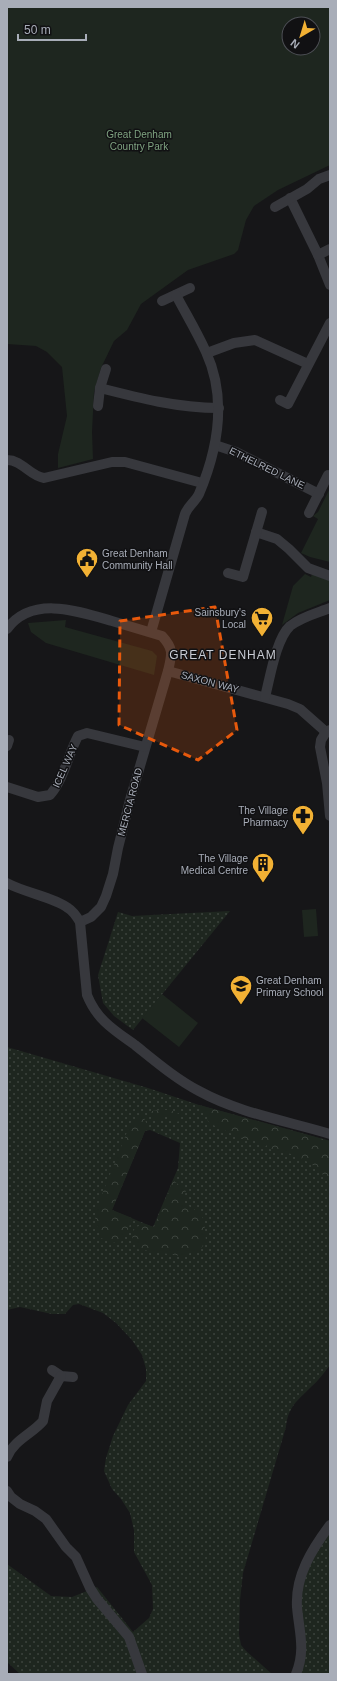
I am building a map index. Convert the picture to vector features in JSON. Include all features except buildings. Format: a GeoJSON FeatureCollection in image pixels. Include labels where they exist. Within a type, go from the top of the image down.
{"type":"FeatureCollection","features":[{"type":"Feature","properties":{"kind":"street"},"geometry":{"type":"LineString","coordinates":[[275,208],[307,189],[319,179],[330,175]]}},
{"type":"Feature","properties":{"kind":"street"},"geometry":{"type":"LineString","coordinates":[[290,198],[318,255],[330,285]]}},
{"type":"Feature","properties":{"kind":"street"},"geometry":{"type":"LineString","coordinates":[[318,255],[330,249]]}},
{"type":"Feature","properties":{"kind":"street"},"geometry":{"type":"LineString","coordinates":[[162,300],[190,288]]}},
{"type":"Feature","properties":{"kind":"street"},"geometry":{"type":"LineString","coordinates":[[151,632],[185,514],[188,507],[198,496],[215,445],[218,425],[219,408],[215,381],[207,353],[176,295]]}},
{"type":"Feature","properties":{"kind":"street"},"geometry":{"type":"LineString","coordinates":[[280,400],[288,404],[330,323]]}},
{"type":"Feature","properties":{"kind":"street"},"geometry":{"type":"LineString","coordinates":[[207,353],[243,340],[255,340],[308,364]]}},
{"type":"Feature","properties":{"kind":"street"},"geometry":{"type":"LineString","coordinates":[[98,406],[100,388],[106,369]]}},
{"type":"Feature","properties":{"kind":"street"},"geometry":{"type":"LineString","coordinates":[[100,388],[156,402],[203,408],[219,408]]}},
{"type":"Feature","properties":{"kind":"street","name":"ETHELRED LANE"},"geometry":{"type":"LineString","coordinates":[[215,445],[236,452],[319,494]]}},
{"type":"Feature","properties":{"kind":"street"},"geometry":{"type":"LineString","coordinates":[[7,460],[21,464],[40,478],[112,462],[125,462],[202,483]]}},
{"type":"Feature","properties":{"kind":"street"},"geometry":{"type":"LineString","coordinates":[[309,513],[328,475]]}},
{"type":"Feature","properties":{"kind":"street"},"geometry":{"type":"LineString","coordinates":[[228,573],[242,577],[262,512]]}},
{"type":"Feature","properties":{"kind":"street"},"geometry":{"type":"LineString","coordinates":[[256,532],[277,539],[308,568],[330,576]]}},
{"type":"Feature","properties":{"kind":"street","name":"SAXON WAY"},"geometry":{"type":"LineString","coordinates":[[7,629],[10,617],[34,610],[51,608],[68,609],[151,632],[162,636],[171,648],[168,671],[265,697],[300,709],[328,731]]}},
{"type":"Feature","properties":{"kind":"street"},"geometry":{"type":"LineString","coordinates":[[265,697],[277,650],[286,631],[301,619],[330,608]]}},
{"type":"Feature","properties":{"kind":"street","name":"MERCIA ROAD"},"geometry":{"type":"LineString","coordinates":[[80,922],[91,916],[101,907],[106,896],[113,874],[130,800],[168,671]]}},
{"type":"Feature","properties":{"kind":"street"},"geometry":{"type":"LineString","coordinates":[[328,731],[321,740],[320,747],[330,816]]}},
{"type":"Feature","properties":{"kind":"street","name":"ICEL WAY"},"geometry":{"type":"LineString","coordinates":[[7,786],[38,797],[50,795],[56,788],[72,746],[78,736],[87,733],[145,747]]}},
{"type":"Feature","properties":{"kind":"street"},"geometry":{"type":"LineString","coordinates":[[7,883],[20,890],[67,907],[74,913],[80,922],[87,995],[91,1006],[98,1017],[109,1026],[168,1071],[199,1091],[238,1108],[330,1134]]}},
{"type":"Feature","properties":{"kind":"street"},"geometry":{"type":"LineString","coordinates":[[52,1370],[61,1376],[73,1377]]}},
{"type":"Feature","properties":{"kind":"street"},"geometry":{"type":"LineString","coordinates":[[8,1451],[43,1421],[47,1400],[61,1376]]}},
{"type":"Feature","properties":{"kind":"street"},"geometry":{"type":"LineString","coordinates":[[7,1492],[20,1504],[35,1511],[46,1519],[63,1544],[76,1557],[90,1588],[97,1599],[129,1637],[142,1674]]}},
{"type":"Feature","properties":{"kind":"street"},"geometry":{"type":"LineString","coordinates":[[296,1674],[301,1660],[302,1642],[297,1606],[300,1576],[307,1561],[330,1525]]}},
{"type":"Feature","properties":{"kind":"highlighted area"},"geometry":{"type":"Polygon","coordinates":[[[215,607],[237,730],[198,760],[119,725],[120,621],[215,607]]]}},
{"type":"Feature","properties":{"kind":"green space","name":"Great Denham Country Park"},"geometry":{"type":"Polygon","coordinates":[[[7,7],[330,7],[330,165],[278,190],[254,206],[246,220],[238,250],[234,254],[188,270],[141,304],[127,330],[114,341],[101,368],[94,392],[92,432],[93,459],[58,468],[58,454],[67,416],[62,367],[47,352],[36,346],[7,344],[7,7]]]}},
{"type":"Feature","properties":{"kind":"green space"},"geometry":{"type":"Polygon","coordinates":[[[330,488],[330,562],[301,553],[318,519],[313,516],[318,512],[330,488]]]}},
{"type":"Feature","properties":{"kind":"green space"},"geometry":{"type":"Polygon","coordinates":[[[305,574],[311,577],[312,574],[330,580],[330,600],[298,613],[282,625],[293,586],[305,574]]]}},
{"type":"Feature","properties":{"kind":"green space"},"geometry":{"type":"Polygon","coordinates":[[[66,620],[65,627],[152,651],[157,656],[154,675],[46,643],[31,632],[28,623],[66,620]]]}},
{"type":"Feature","properties":{"kind":"green space"},"geometry":{"type":"Polygon","coordinates":[[[316,909],[318,936],[304,937],[302,910],[316,909]]]}},
{"type":"Feature","properties":{"kind":"green space"},"geometry":{"type":"Polygon","coordinates":[[[230,911],[133,1030],[114,1016],[103,1003],[98,975],[118,912],[132,916],[230,911]]]}},
{"type":"Feature","properties":{"kind":"green space"},"geometry":{"type":"Polygon","coordinates":[[[162,994],[198,1023],[179,1047],[142,1018],[162,994]]]}},
{"type":"Feature","properties":{"kind":"green space"},"geometry":{"type":"Polygon","coordinates":[[[7,1047],[148,1088],[199,1105],[330,1141],[330,1365],[319,1380],[297,1401],[289,1414],[243,1573],[240,1600],[239,1634],[241,1645],[272,1674],[20,1674],[7,1662],[7,1564],[51,1596],[72,1597],[97,1587],[133,1632],[149,1618],[153,1609],[152,1585],[134,1552],[134,1530],[130,1513],[112,1489],[104,1471],[106,1458],[113,1436],[128,1405],[146,1381],[146,1369],[142,1355],[132,1340],[116,1323],[103,1313],[79,1304],[73,1305],[65,1314],[52,1314],[20,1307],[7,1310],[7,1047]],[[150,1130],[145,1131],[112,1210],[153,1227],[178,1168],[180,1143],[150,1130]]]}},
{"type":"Feature","properties":{"kind":"green space"},"geometry":{"type":"Polygon","coordinates":[[[199,1105],[330,1141],[330,1181],[319,1170],[303,1159],[285,1152],[272,1151],[267,1145],[265,1147],[255,1139],[248,1141],[211,1124],[208,1122],[207,1113],[200,1110],[199,1105]]]}},
{"type":"Feature","properties":{"kind":"green space"},"geometry":{"type":"Polygon","coordinates":[[[170,1110],[179,1114],[181,1121],[175,1122],[170,1117],[163,1115],[158,1122],[147,1114],[152,1111],[170,1110]]]}},
{"type":"Feature","properties":{"kind":"green space"},"geometry":{"type":"Polygon","coordinates":[[[143,1115],[149,1130],[145,1131],[112,1210],[132,1218],[128,1230],[121,1242],[111,1243],[101,1238],[95,1220],[97,1207],[131,1122],[143,1115]]]}},
{"type":"Feature","properties":{"kind":"green space"},"geometry":{"type":"Polygon","coordinates":[[[173,1180],[186,1191],[182,1202],[196,1210],[202,1217],[205,1226],[206,1241],[200,1250],[181,1256],[137,1249],[131,1234],[136,1227],[145,1224],[154,1227],[173,1180]]]}},
{"type":"Feature","properties":{"kind":"green space"},"geometry":{"type":"Polygon","coordinates":[[[330,1519],[330,1674],[292,1674],[297,1658],[302,1561],[330,1519]]]}},
{"type":"Feature","properties":{"kind":"place","name":"Great Denham Community Hall"},"geometry":{"type":"Point","coordinates":[87,578]}},
{"type":"Feature","properties":{"kind":"place","name":"Sainsbury's Local"},"geometry":{"type":"Point","coordinates":[262,638]}},
{"type":"Feature","properties":{"kind":"place","name":"The Village Pharmacy"},"geometry":{"type":"Point","coordinates":[303,836]}},
{"type":"Feature","properties":{"kind":"place","name":"The Village Medical Centre"},"geometry":{"type":"Point","coordinates":[263,884]}},
{"type":"Feature","properties":{"kind":"place","name":"Great Denham Primary School"},"geometry":{"type":"Point","coordinates":[241,1006]}},
{"type":"Feature","properties":{"kind":"district","name":"GREAT DENHAM"},"geometry":{"type":"Point","coordinates":[223,655]}}]}
